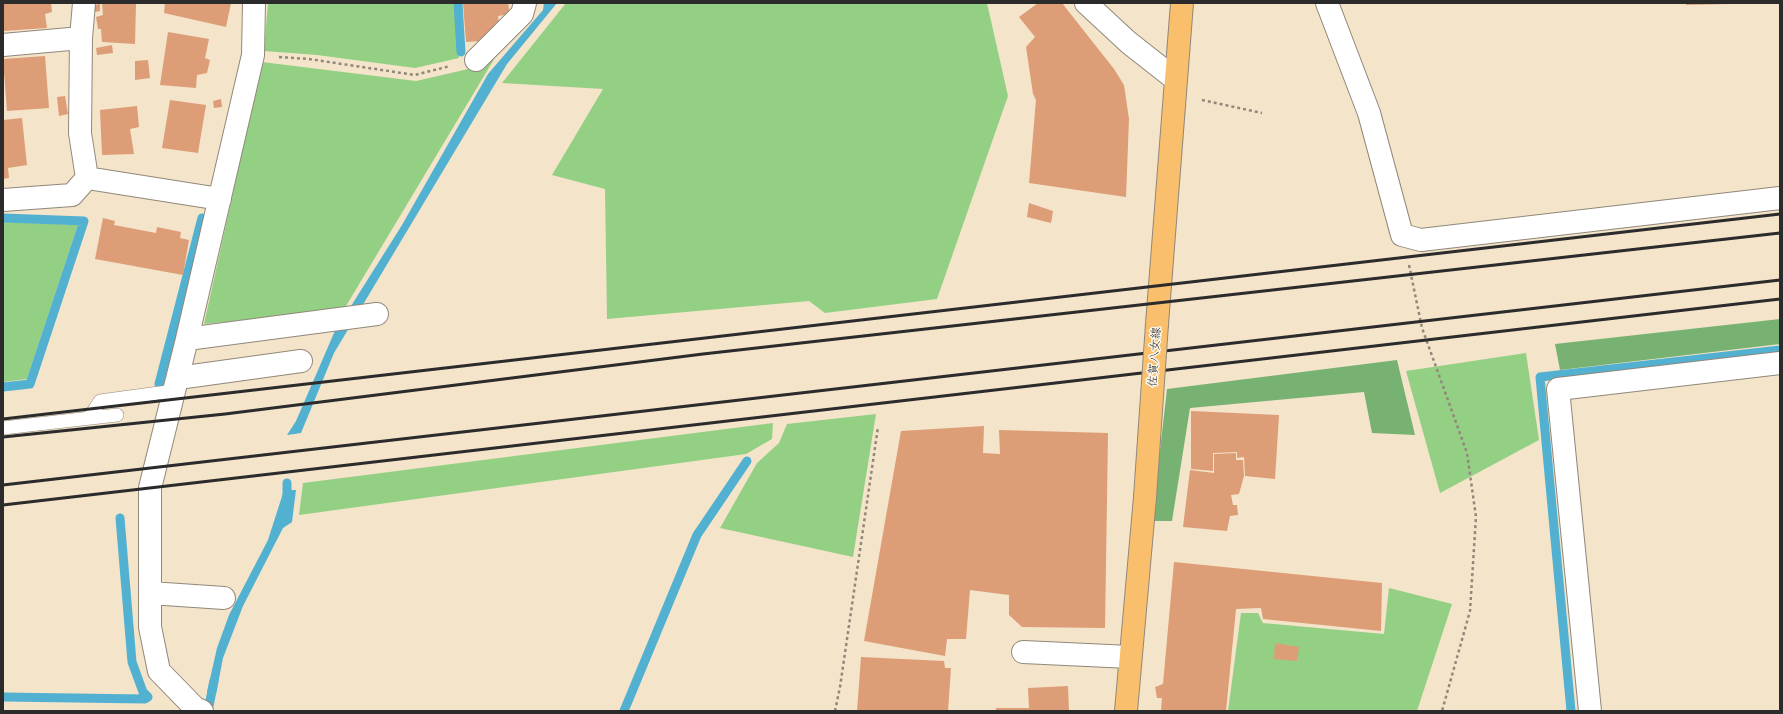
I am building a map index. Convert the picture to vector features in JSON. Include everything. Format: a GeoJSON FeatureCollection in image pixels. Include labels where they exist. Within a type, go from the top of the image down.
{"type":"FeatureCollection","features":[{"type":"Feature","properties":{"kind":"main road","name":"佐賀八女線"},"geometry":{"type":"LineString","coordinates":[[1126,711],[1145,497],[1182,3]]}},
{"type":"Feature","properties":{"kind":"street"},"geometry":{"type":"LineString","coordinates":[[84,3],[81,38],[80,133],[87,178]]}},
{"type":"Feature","properties":{"kind":"street"},"geometry":{"type":"LineString","coordinates":[[195,710],[159,671],[150,627],[150,488],[187,338],[253,55],[254,3]]}},
{"type":"Feature","properties":{"kind":"street"},"geometry":{"type":"LineString","coordinates":[[476,60],[522,14],[525,3]]}},
{"type":"Feature","properties":{"kind":"street"},"geometry":{"type":"LineString","coordinates":[[1086,3],[1175,87]]}},
{"type":"Feature","properties":{"kind":"street"},"geometry":{"type":"LineString","coordinates":[[1327,3],[1369,113],[1402,235],[1421,240],[1780,198]]}},
{"type":"Feature","properties":{"kind":"street"},"geometry":{"type":"LineString","coordinates":[[3,45],[81,38]]}},
{"type":"Feature","properties":{"kind":"street"},"geometry":{"type":"LineString","coordinates":[[87,178],[220,199]]}},
{"type":"Feature","properties":{"kind":"street"},"geometry":{"type":"LineString","coordinates":[[3,200],[72,195],[87,178]]}},
{"type":"Feature","properties":{"kind":"street"},"geometry":{"type":"LineString","coordinates":[[187,338],[377,314]]}},
{"type":"Feature","properties":{"kind":"street"},"geometry":{"type":"LineString","coordinates":[[176,384],[301,361]]}},
{"type":"Feature","properties":{"kind":"street"},"geometry":{"type":"LineString","coordinates":[[1590,711],[1558,389],[1780,363]]}},
{"type":"Feature","properties":{"kind":"street"},"geometry":{"type":"LineString","coordinates":[[150,593],[224,598]]}},
{"type":"Feature","properties":{"kind":"street"},"geometry":{"type":"LineString","coordinates":[[1024,652],[1130,657]]}},
{"type":"Feature","properties":{"kind":"lane"},"geometry":{"type":"LineString","coordinates":[[89,418],[100,401],[176,384]]}},
{"type":"Feature","properties":{"kind":"lane"},"geometry":{"type":"LineString","coordinates":[[3,428],[116,414]]}},
{"type":"Feature","properties":{"kind":"path"},"geometry":{"type":"LineString","coordinates":[[253,55],[309,59],[414,75],[476,60]]}},
{"type":"Feature","properties":{"kind":"path"},"geometry":{"type":"LineString","coordinates":[[1175,87],[1262,113]]}},
{"type":"Feature","properties":{"kind":"path"},"geometry":{"type":"LineString","coordinates":[[1402,235],[1422,328],[1467,453],[1476,517],[1470,611],[1442,711]]}},
{"type":"Feature","properties":{"kind":"path"},"geometry":{"type":"LineString","coordinates":[[835,711],[878,427]]}},
{"type":"Feature","properties":{"kind":"green space"},"geometry":{"type":"Polygon","coordinates":[[[268,3],[456,3],[459,58],[415,68],[317,55],[264,51],[268,3]]]}},
{"type":"Feature","properties":{"kind":"green space"},"geometry":{"type":"Polygon","coordinates":[[[566,3],[987,3],[1008,96],[937,299],[825,313],[809,301],[607,319],[605,189],[552,175],[603,89],[502,83],[566,3]]]}},
{"type":"Feature","properties":{"kind":"green space"},"geometry":{"type":"Polygon","coordinates":[[[499,51],[343,311],[204,324],[262,62],[416,81],[477,67],[499,51]]]}},
{"type":"Feature","properties":{"kind":"green space"},"geometry":{"type":"Polygon","coordinates":[[[3,222],[78,225],[27,379],[3,382],[3,222]]]}},
{"type":"Feature","properties":{"kind":"green space"},"geometry":{"type":"Polygon","coordinates":[[[1780,319],[1780,344],[1560,370],[1555,344],[1780,319]]]}},
{"type":"Feature","properties":{"kind":"green space"},"geometry":{"type":"Polygon","coordinates":[[[1526,353],[1539,440],[1440,493],[1406,371],[1526,353]]]}},
{"type":"Feature","properties":{"kind":"green space"},"geometry":{"type":"Polygon","coordinates":[[[1397,360],[1415,435],[1372,433],[1364,392],[1190,408],[1172,521],[1152,521],[1167,389],[1397,360]]]}},
{"type":"Feature","properties":{"kind":"green space"},"geometry":{"type":"Polygon","coordinates":[[[876,414],[853,557],[720,528],[757,463],[779,443],[787,424],[876,414]]]}},
{"type":"Feature","properties":{"kind":"green space"},"geometry":{"type":"Polygon","coordinates":[[[773,423],[772,439],[746,454],[299,515],[303,483],[773,423]]]}},
{"type":"Feature","properties":{"kind":"green space"},"geometry":{"type":"Polygon","coordinates":[[[1389,588],[1452,604],[1417,711],[1228,711],[1241,613],[1258,613],[1263,623],[1384,634],[1389,588]]]}},
{"type":"Feature","properties":{"kind":"water"},"geometry":{"type":"Polygon","coordinates":[[[544,3],[557,3],[507,64],[334,353],[301,433],[287,435],[296,421],[334,333],[402,225],[488,74],[543,10],[544,3]]]}},
{"type":"Feature","properties":{"kind":"water"},"geometry":{"type":"Polygon","coordinates":[[[284,490],[296,490],[292,522],[283,528],[243,606],[223,658],[216,694],[207,692],[217,648],[229,615],[268,540],[284,490]]]}},
{"type":"Feature","properties":{"kind":"building"},"geometry":{"type":"Polygon","coordinates":[[[3,3],[51,3],[52,12],[45,14],[47,28],[3,31],[3,3]]]}},
{"type":"Feature","properties":{"kind":"building"},"geometry":{"type":"Polygon","coordinates":[[[102,3],[136,3],[135,44],[102,42],[101,29],[98,29],[96,17],[103,15],[102,3]]]}},
{"type":"Feature","properties":{"kind":"building"},"geometry":{"type":"Polygon","coordinates":[[[165,3],[231,3],[226,27],[164,13],[165,3]]]}},
{"type":"Feature","properties":{"kind":"building"},"geometry":{"type":"Polygon","coordinates":[[[463,3],[508,3],[510,14],[498,16],[499,23],[482,41],[466,42],[463,3]]]}},
{"type":"Feature","properties":{"kind":"building"},"geometry":{"type":"Polygon","coordinates":[[[1038,3],[1062,3],[1114,69],[1124,85],[1129,119],[1126,197],[1029,183],[1036,100],[1033,94],[1026,47],[1035,37],[1019,17],[1038,3]]]}},
{"type":"Feature","properties":{"kind":"building"},"geometry":{"type":"Polygon","coordinates":[[[1686,3],[1731,3],[1731,4],[1686,5],[1686,3]]]}},
{"type":"Feature","properties":{"kind":"building"},"geometry":{"type":"Polygon","coordinates":[[[100,4],[100,11],[95,12],[94,5],[100,4]]]}},
{"type":"Feature","properties":{"kind":"building"},"geometry":{"type":"Polygon","coordinates":[[[168,32],[209,39],[205,58],[210,60],[207,73],[197,75],[196,88],[160,85],[168,32]]]}},
{"type":"Feature","properties":{"kind":"building"},"geometry":{"type":"Polygon","coordinates":[[[112,45],[113,53],[97,55],[96,48],[112,45]]]}},
{"type":"Feature","properties":{"kind":"building"},"geometry":{"type":"Polygon","coordinates":[[[45,56],[49,108],[7,111],[3,59],[45,56]]]}},
{"type":"Feature","properties":{"kind":"building"},"geometry":{"type":"Polygon","coordinates":[[[148,60],[150,78],[135,80],[135,61],[148,60]]]}},
{"type":"Feature","properties":{"kind":"building"},"geometry":{"type":"Polygon","coordinates":[[[65,96],[68,114],[59,116],[57,97],[65,96]]]}},
{"type":"Feature","properties":{"kind":"building"},"geometry":{"type":"Polygon","coordinates":[[[221,99],[222,107],[214,108],[213,101],[221,99]]]}},
{"type":"Feature","properties":{"kind":"building"},"geometry":{"type":"Polygon","coordinates":[[[170,100],[206,105],[198,153],[162,148],[170,100]]]}},
{"type":"Feature","properties":{"kind":"building"},"geometry":{"type":"Polygon","coordinates":[[[137,106],[139,127],[130,129],[134,154],[102,155],[100,110],[137,106]]]}},
{"type":"Feature","properties":{"kind":"building"},"geometry":{"type":"Polygon","coordinates":[[[22,118],[27,165],[8,168],[9,178],[3,179],[3,120],[22,118]]]}},
{"type":"Feature","properties":{"kind":"building"},"geometry":{"type":"Polygon","coordinates":[[[1029,203],[1053,211],[1051,223],[1027,217],[1029,203]]]}},
{"type":"Feature","properties":{"kind":"building"},"geometry":{"type":"Polygon","coordinates":[[[103,218],[115,221],[114,225],[156,233],[157,227],[181,232],[180,238],[189,240],[183,275],[95,259],[103,218]]]}},
{"type":"Feature","properties":{"kind":"building"},"geometry":{"type":"Polygon","coordinates":[[[1191,411],[1279,415],[1275,479],[1245,476],[1244,457],[1237,458],[1237,452],[1213,453],[1213,471],[1191,469],[1191,411]]]}},
{"type":"Feature","properties":{"kind":"building"},"geometry":{"type":"Polygon","coordinates":[[[984,426],[983,453],[1000,454],[999,430],[1108,433],[1105,628],[1022,627],[1009,615],[1009,595],[970,590],[966,639],[947,639],[945,656],[864,641],[901,431],[984,426]]]}},
{"type":"Feature","properties":{"kind":"building"},"geometry":{"type":"Polygon","coordinates":[[[1236,453],[1236,460],[1243,460],[1244,476],[1239,494],[1231,495],[1233,505],[1237,505],[1238,515],[1230,516],[1227,531],[1183,527],[1190,470],[1214,473],[1214,454],[1236,453]]]}},
{"type":"Feature","properties":{"kind":"building"},"geometry":{"type":"Polygon","coordinates":[[[1174,562],[1382,583],[1381,631],[1263,619],[1261,608],[1236,609],[1226,711],[1161,711],[1162,698],[1157,698],[1155,687],[1163,684],[1174,562]]]}},
{"type":"Feature","properties":{"kind":"building"},"geometry":{"type":"Polygon","coordinates":[[[1275,643],[1299,647],[1297,661],[1274,659],[1275,643]]]}},
{"type":"Feature","properties":{"kind":"building"},"geometry":{"type":"Polygon","coordinates":[[[861,657],[944,661],[945,668],[951,668],[948,711],[857,711],[861,657]]]}},
{"type":"Feature","properties":{"kind":"building"},"geometry":{"type":"Polygon","coordinates":[[[1068,686],[1069,711],[996,711],[996,708],[1029,708],[1028,688],[1068,686]]]}},
{"type":"Feature","properties":{"kind":"waterway"},"geometry":{"type":"LineString","coordinates":[[458,3],[461,52]]}},
{"type":"Feature","properties":{"kind":"waterway"},"geometry":{"type":"LineString","coordinates":[[3,218],[84,221],[30,384],[3,387]]}},
{"type":"Feature","properties":{"kind":"waterway"},"geometry":{"type":"LineString","coordinates":[[159,384],[202,218]]}},
{"type":"Feature","properties":{"kind":"waterway"},"geometry":{"type":"LineString","coordinates":[[1571,711],[1540,377],[1780,350]]}},
{"type":"Feature","properties":{"kind":"waterway"},"geometry":{"type":"LineString","coordinates":[[624,711],[697,535],[747,461]]}},
{"type":"Feature","properties":{"kind":"waterway"},"geometry":{"type":"LineString","coordinates":[[287,483],[287,502]]}},
{"type":"Feature","properties":{"kind":"waterway"},"geometry":{"type":"LineString","coordinates":[[3,697],[145,699],[148,697],[143,692],[132,662],[120,518]]}},
{"type":"Feature","properties":{"kind":"waterway"},"geometry":{"type":"LineString","coordinates":[[208,711],[214,681]]}},
{"type":"Feature","properties":{"kind":"railway"},"geometry":{"type":"LineString","coordinates":[[3,419],[1780,214]]}},
{"type":"Feature","properties":{"kind":"railway"},"geometry":{"type":"LineString","coordinates":[[3,437],[225,414],[703,354],[1780,233]]}},
{"type":"Feature","properties":{"kind":"railway"},"geometry":{"type":"LineString","coordinates":[[3,485],[1780,280]]}},
{"type":"Feature","properties":{"kind":"railway"},"geometry":{"type":"LineString","coordinates":[[3,505],[1780,299]]}}]}
